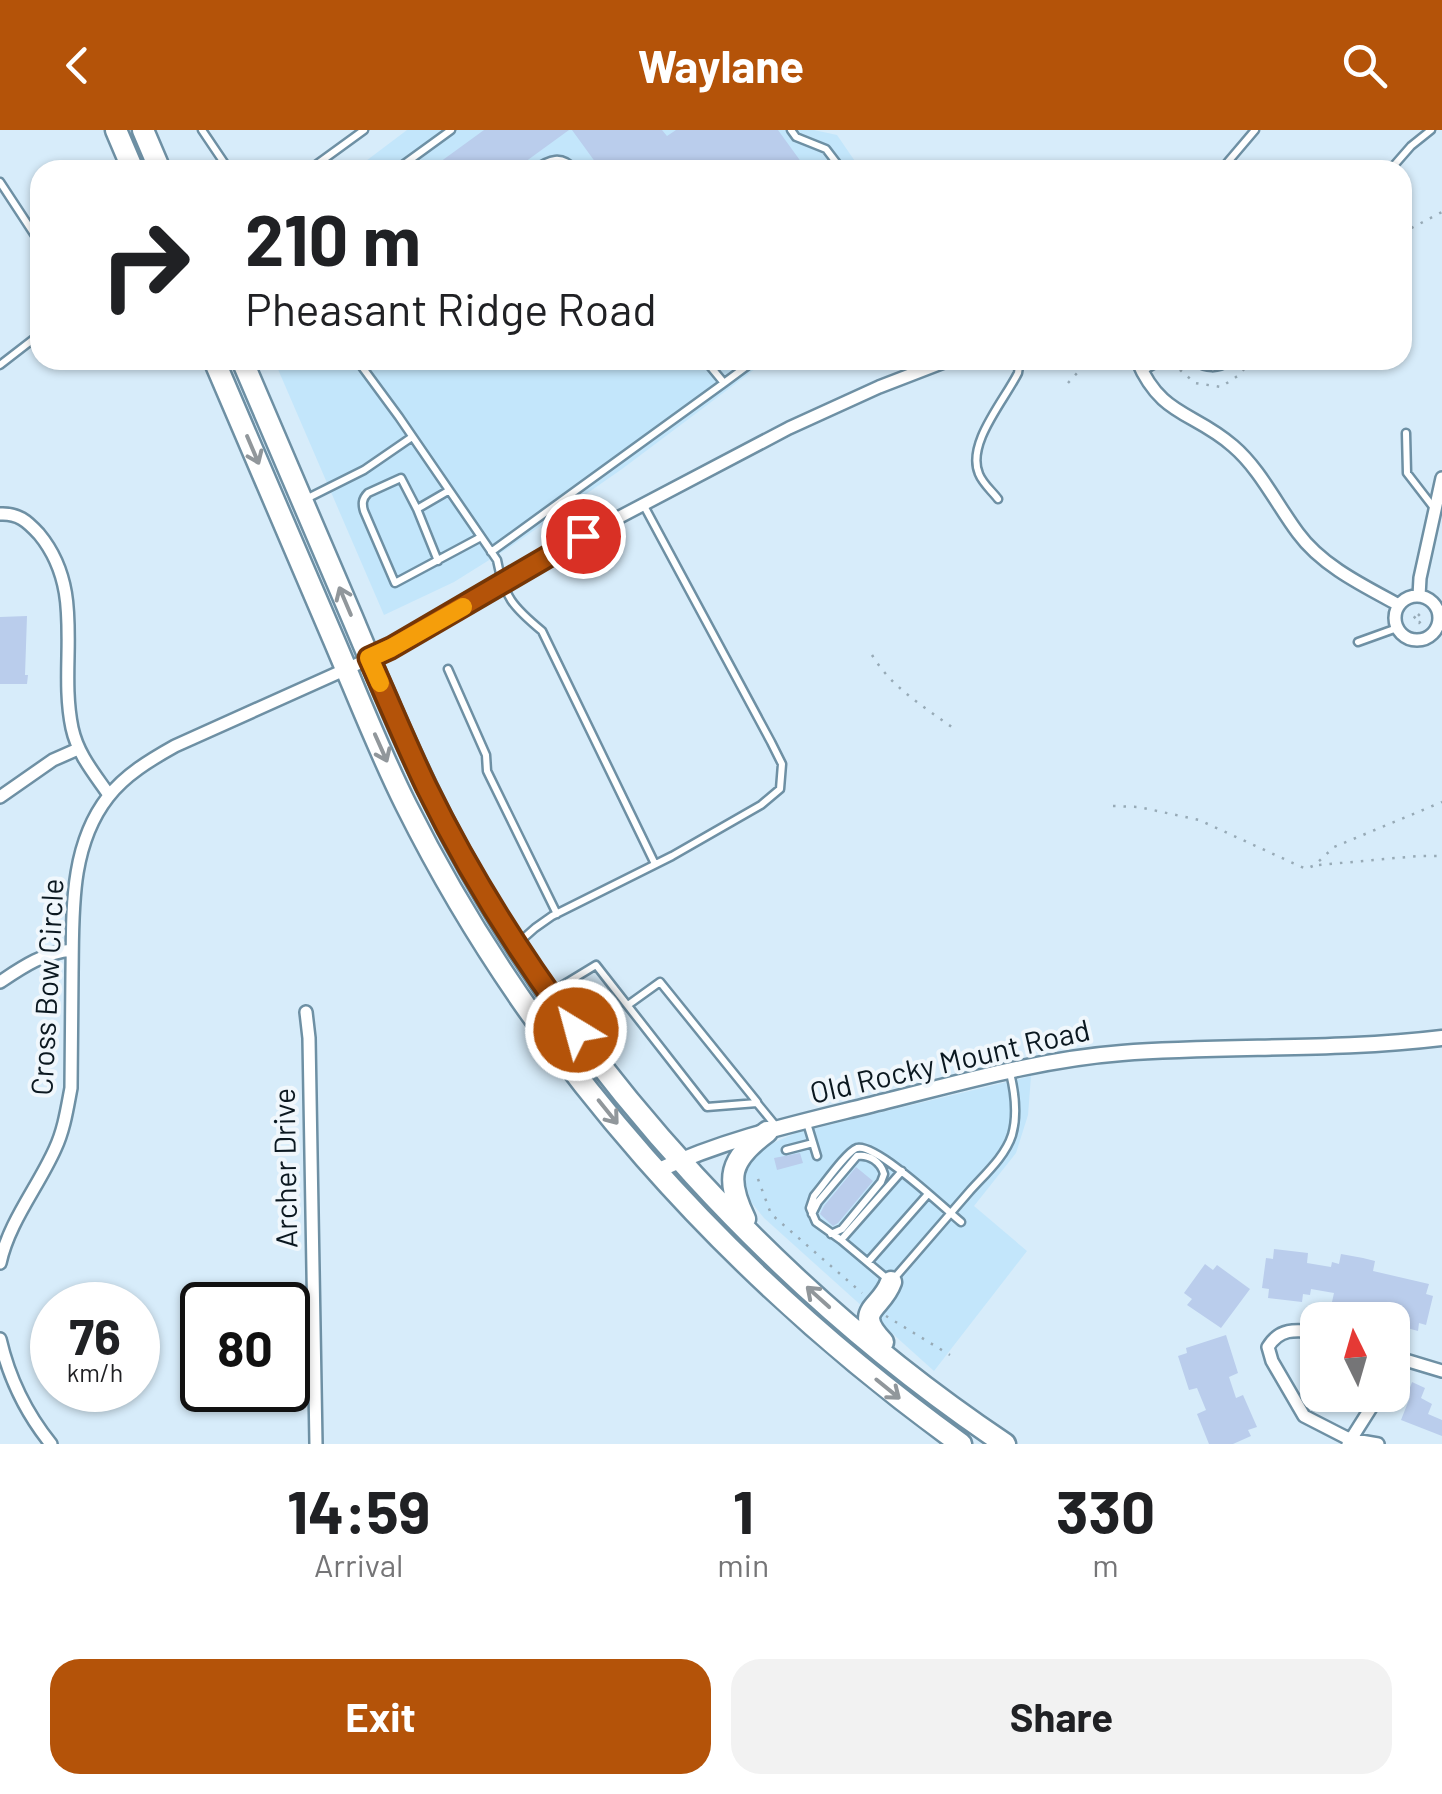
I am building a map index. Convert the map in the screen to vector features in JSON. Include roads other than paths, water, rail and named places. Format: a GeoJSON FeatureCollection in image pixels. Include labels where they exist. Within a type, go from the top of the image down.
{"type":"FeatureCollection","features":[{"type":"Feature","properties":{"kind":"highway"},"geometry":{"type":"LineString","coordinates":[[116,130],[129,160]]}},
{"type":"Feature","properties":{"kind":"highway"},"geometry":{"type":"LineString","coordinates":[[143,130],[156,160]]}},
{"type":"Feature","properties":{"kind":"highway"},"geometry":{"type":"LineString","coordinates":[[218,370],[406,804],[497,962],[568,1063],[657,1171],[773,1291],[838,1349],[961,1444]]}},
{"type":"Feature","properties":{"kind":"highway"},"geometry":{"type":"LineString","coordinates":[[246,370],[433,800],[456,845],[549,994],[632,1104],[752,1235],[846,1322],[1005,1444]]}},
{"type":"Feature","properties":{"kind":"highway"},"geometry":{"type":"LineString","coordinates":[[752,1235],[736,1201],[732,1179],[747,1149],[772,1131]]}},
{"type":"Feature","properties":{"kind":"highway"},"geometry":{"type":"LineString","coordinates":[[896,1282],[872,1307],[870,1327],[926,1386]]}},
{"type":"Feature","properties":{"kind":"street","name":"Cross Bow Circle"},"geometry":{"type":"LineString","coordinates":[[0,1263],[11,1230],[54,1151],[67,1113],[77,869],[88,830],[109,795],[144,764],[174,746],[391,648],[643,504],[807,420],[923,370]]}},
{"type":"Feature","properties":{"kind":"street"},"geometry":{"type":"LineString","coordinates":[[1142,370],[1161,399],[1244,456],[1312,549],[1399,604]]}},
{"type":"Feature","properties":{"kind":"street"},"geometry":{"type":"LineString","coordinates":[[1418,601],[1442,478]]}},
{"type":"Feature","properties":{"kind":"street"},"geometry":{"type":"LineString","coordinates":[[0,514],[19,516],[28,522],[50,549],[63,576],[67,600],[68,703],[78,750],[109,795]]}},
{"type":"Feature","properties":{"kind":"street"},"geometry":{"type":"LineString","coordinates":[[1404,600],[1418,601],[1432,601],[1439,621],[1428,638],[1414,640],[1407,638],[1394,616],[1404,600]]}},
{"type":"Feature","properties":{"kind":"street"},"geometry":{"type":"LineString","coordinates":[[0,796],[53,760],[78,750]]}},
{"type":"Feature","properties":{"kind":"street"},"geometry":{"type":"LineString","coordinates":[[0,982],[30,962],[72,950]]}},
{"type":"Feature","properties":{"kind":"street","name":"Archer Drive"},"geometry":{"type":"LineString","coordinates":[[306,1012],[316,1444]]}},
{"type":"Feature","properties":{"kind":"street","name":"Old Rocky Mount Road"},"geometry":{"type":"LineString","coordinates":[[657,1171],[772,1131],[1009,1071],[1069,1060],[1119,1054],[1442,1038]]}},
{"type":"Feature","properties":{"kind":"street"},"geometry":{"type":"LineString","coordinates":[[1300,1331],[1274,1336],[1268,1346],[1272,1361],[1300,1409]]}},
{"type":"Feature","properties":{"kind":"street"},"geometry":{"type":"LineString","coordinates":[[0,1339],[13,1382],[51,1444]]}},
{"type":"Feature","properties":{"kind":"street"},"geometry":{"type":"LineString","coordinates":[[1410,1361],[1442,1371]]}},
{"type":"Feature","properties":{"kind":"street"},"geometry":{"type":"LineString","coordinates":[[1302,1412],[1348,1442],[1378,1444]]}},
{"type":"Feature","properties":{"kind":"street"},"geometry":{"type":"LineString","coordinates":[[1348,1442],[1368,1412]]}},
{"type":"Feature","properties":{"kind":"lane"},"geometry":{"type":"LineString","coordinates":[[202,130],[222,160]]}},
{"type":"Feature","properties":{"kind":"lane"},"geometry":{"type":"LineString","coordinates":[[323,160],[364,130]]}},
{"type":"Feature","properties":{"kind":"lane"},"geometry":{"type":"LineString","coordinates":[[410,160],[451,130]]}},
{"type":"Feature","properties":{"kind":"lane"},"geometry":{"type":"LineString","coordinates":[[791,130],[796,137],[826,149],[834,160]]}},
{"type":"Feature","properties":{"kind":"lane"},"geometry":{"type":"LineString","coordinates":[[1230,160],[1255,130]]}},
{"type":"Feature","properties":{"kind":"lane"},"geometry":{"type":"LineString","coordinates":[[1398,160],[1431,130]]}},
{"type":"Feature","properties":{"kind":"lane"},"geometry":{"type":"LineString","coordinates":[[0,182],[30,228]]}},
{"type":"Feature","properties":{"kind":"lane"},"geometry":{"type":"LineString","coordinates":[[0,365],[30,342]]}},
{"type":"Feature","properties":{"kind":"lane"},"geometry":{"type":"LineString","coordinates":[[364,370],[497,560],[501,584],[520,614],[542,631],[655,864]]}},
{"type":"Feature","properties":{"kind":"lane"},"geometry":{"type":"LineString","coordinates":[[713,370],[724,384]]}},
{"type":"Feature","properties":{"kind":"lane"},"geometry":{"type":"LineString","coordinates":[[491,552],[743,370]]}},
{"type":"Feature","properties":{"kind":"lane"},"geometry":{"type":"LineString","coordinates":[[998,499],[981,480],[976,449],[1019,370]]}},
{"type":"Feature","properties":{"kind":"lane"},"geometry":{"type":"LineString","coordinates":[[1406,433],[1408,473],[1435,509]]}},
{"type":"Feature","properties":{"kind":"lane"},"geometry":{"type":"LineString","coordinates":[[302,501],[364,470],[412,437]]}},
{"type":"Feature","properties":{"kind":"lane"},"geometry":{"type":"LineString","coordinates":[[438,561],[400,478],[368,493],[362,504],[395,583],[438,561],[481,537]]}},
{"type":"Feature","properties":{"kind":"lane"},"geometry":{"type":"LineString","coordinates":[[417,509],[448,490]]}},
{"type":"Feature","properties":{"kind":"lane"},"geometry":{"type":"LineString","coordinates":[[516,945],[557,914],[761,806],[780,789],[782,764],[643,504]]}},
{"type":"Feature","properties":{"kind":"lane"},"geometry":{"type":"LineString","coordinates":[[1358,642],[1401,626]]}},
{"type":"Feature","properties":{"kind":"lane"},"geometry":{"type":"LineString","coordinates":[[448,670],[486,755],[487,771],[557,914]]}},
{"type":"Feature","properties":{"kind":"lane"},"geometry":{"type":"LineString","coordinates":[[549,994],[596,965],[707,1107],[757,1103]]}},
{"type":"Feature","properties":{"kind":"lane"},"geometry":{"type":"LineString","coordinates":[[628,1005],[660,982],[757,1103],[772,1131]]}},
{"type":"Feature","properties":{"kind":"lane"},"geometry":{"type":"LineString","coordinates":[[960,1222],[950,1213],[928,1194],[902,1172],[871,1150],[856,1149],[812,1199],[810,1208],[813,1219],[830,1234],[896,1282],[950,1213],[1009,1142],[1016,1112],[1009,1071]]}},
{"type":"Feature","properties":{"kind":"lane"},"geometry":{"type":"LineString","coordinates":[[807,1122],[817,1156]]}},
{"type":"Feature","properties":{"kind":"lane"},"geometry":{"type":"LineString","coordinates":[[786,1150],[813,1143]]}},
{"type":"Feature","properties":{"kind":"lane"},"geometry":{"type":"LineString","coordinates":[[813,1219],[818,1202],[855,1158],[866,1156],[881,1166],[881,1182],[842,1230],[830,1234]]}},
{"type":"Feature","properties":{"kind":"lane"},"geometry":{"type":"LineString","coordinates":[[842,1240],[902,1172]]}},
{"type":"Feature","properties":{"kind":"lane"},"geometry":{"type":"LineString","coordinates":[[868,1262],[928,1194]]}}]}
